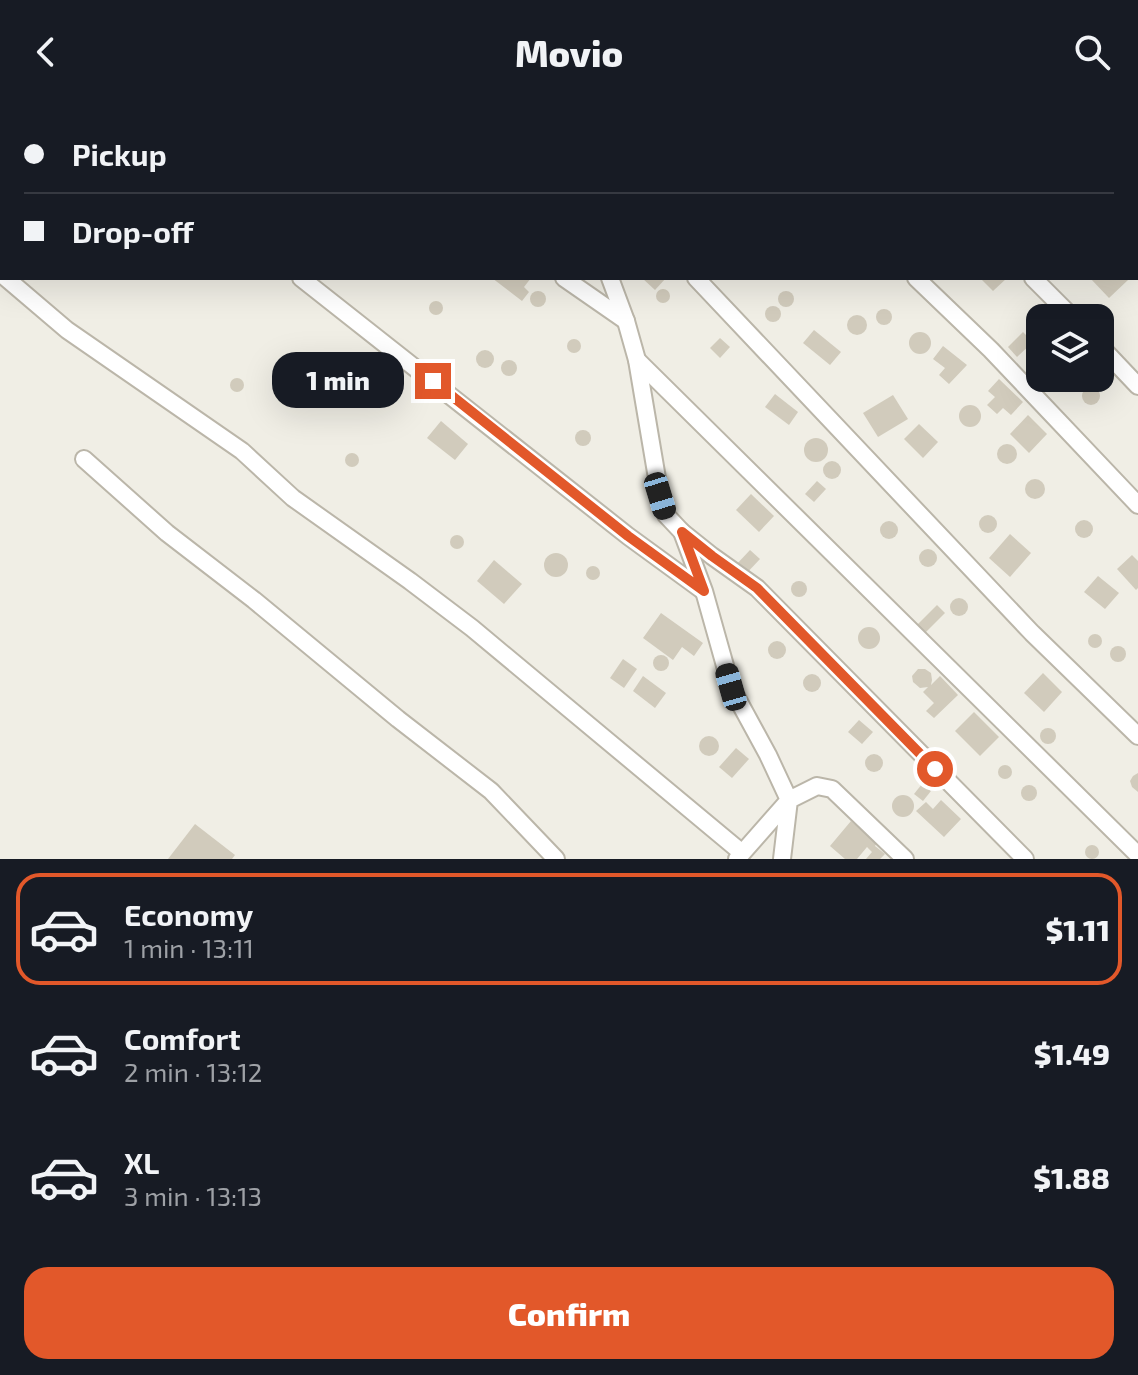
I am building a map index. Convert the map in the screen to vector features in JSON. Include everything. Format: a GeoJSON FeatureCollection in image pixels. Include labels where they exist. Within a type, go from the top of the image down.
{"type":"FeatureCollection","features":[{"type":"Feature","properties":{"kind":"street"},"geometry":{"type":"LineString","coordinates":[[9,280],[67,330],[242,451],[293,498],[472,628],[739,856],[789,800],[817,786],[832,789],[905,859]]}},
{"type":"Feature","properties":{"kind":"street"},"geometry":{"type":"LineString","coordinates":[[304,280],[628,536],[704,591]]}},
{"type":"Feature","properties":{"kind":"street"},"geometry":{"type":"LineString","coordinates":[[567,280],[626,321]]}},
{"type":"Feature","properties":{"kind":"street"},"geometry":{"type":"LineString","coordinates":[[611,280],[637,360],[660,496],[666,515],[682,532],[757,588],[1025,859]]}},
{"type":"Feature","properties":{"kind":"street"},"geometry":{"type":"LineString","coordinates":[[698,280],[1032,633],[1138,736]]}},
{"type":"Feature","properties":{"kind":"street"},"geometry":{"type":"LineString","coordinates":[[918,280],[991,350],[1138,505]]}},
{"type":"Feature","properties":{"kind":"street"},"geometry":{"type":"LineString","coordinates":[[1035,280],[1059,304]]}},
{"type":"Feature","properties":{"kind":"street"},"geometry":{"type":"LineString","coordinates":[[637,360],[1138,855]]}},
{"type":"Feature","properties":{"kind":"street"},"geometry":{"type":"LineString","coordinates":[[1114,361],[1138,386]]}},
{"type":"Feature","properties":{"kind":"street"},"geometry":{"type":"LineString","coordinates":[[84,459],[167,533],[491,791],[556,859]]}},
{"type":"Feature","properties":{"kind":"street"},"geometry":{"type":"LineString","coordinates":[[682,532],[704,591],[731,687],[789,800],[782,859]]}},
{"type":"Feature","properties":{"kind":"building"},"geometry":{"type":"Polygon","coordinates":[[[495,280],[529,280],[524,287],[529,292],[522,301],[495,280]]]}},
{"type":"Feature","properties":{"kind":"building"},"geometry":{"type":"Polygon","coordinates":[[[644,280],[664,280],[655,290],[644,280]]]}},
{"type":"Feature","properties":{"kind":"building"},"geometry":{"type":"Polygon","coordinates":[[[982,280],[1005,280],[993,291],[982,280]]]}},
{"type":"Feature","properties":{"kind":"building"},"geometry":{"type":"Polygon","coordinates":[[[1092,280],[1128,280],[1109,298],[1092,280]]]}},
{"type":"Feature","properties":{"kind":"building"},"geometry":{"type":"Polygon","coordinates":[[[663,289],[670,296],[663,303],[656,296],[663,289]]]}},
{"type":"Feature","properties":{"kind":"building"},"geometry":{"type":"Polygon","coordinates":[[[538,291],[544,293],[544,305],[538,307],[532,305],[530,299],[532,293],[538,291]]]}},
{"type":"Feature","properties":{"kind":"building"},"geometry":{"type":"Polygon","coordinates":[[[786,291],[792,293],[792,305],[786,307],[780,305],[778,299],[780,293],[786,291]]]}},
{"type":"Feature","properties":{"kind":"building"},"geometry":{"type":"Polygon","coordinates":[[[436,301],[443,308],[436,315],[429,308],[436,301]]]}},
{"type":"Feature","properties":{"kind":"building"},"geometry":{"type":"Polygon","coordinates":[[[773,306],[779,308],[779,320],[773,322],[767,320],[765,314],[767,308],[773,306]]]}},
{"type":"Feature","properties":{"kind":"building"},"geometry":{"type":"Polygon","coordinates":[[[884,309],[890,311],[890,323],[884,325],[878,323],[876,317],[878,311],[884,309]]]}},
{"type":"Feature","properties":{"kind":"building"},"geometry":{"type":"Polygon","coordinates":[[[857,315],[864,318],[867,325],[864,332],[857,335],[850,332],[847,325],[850,318],[857,315]]]}},
{"type":"Feature","properties":{"kind":"building"},"geometry":{"type":"Polygon","coordinates":[[[814,330],[841,352],[830,365],[803,343],[814,330]]]}},
{"type":"Feature","properties":{"kind":"building"},"geometry":{"type":"Polygon","coordinates":[[[920,332],[928,335],[931,343],[928,351],[920,354],[912,351],[909,343],[912,335],[920,332]]]}},
{"type":"Feature","properties":{"kind":"building"},"geometry":{"type":"Polygon","coordinates":[[[1023,332],[1026,335],[1026,349],[1017,357],[1008,347],[1023,332]]]}},
{"type":"Feature","properties":{"kind":"building"},"geometry":{"type":"Polygon","coordinates":[[[720,338],[730,347],[720,358],[710,348],[720,338]]]}},
{"type":"Feature","properties":{"kind":"building"},"geometry":{"type":"Polygon","coordinates":[[[574,339],[581,346],[574,353],[567,346],[574,339]]]}},
{"type":"Feature","properties":{"kind":"building"},"geometry":{"type":"Polygon","coordinates":[[[943,346],[967,365],[949,384],[939,375],[945,368],[933,359],[943,346]]]}},
{"type":"Feature","properties":{"kind":"building"},"geometry":{"type":"Polygon","coordinates":[[[485,350],[494,359],[485,368],[476,359],[485,350]]]}},
{"type":"Feature","properties":{"kind":"building"},"geometry":{"type":"Polygon","coordinates":[[[506,360],[512,360],[517,368],[515,374],[506,376],[501,371],[501,365],[506,360]]]}},
{"type":"Feature","properties":{"kind":"building"},"geometry":{"type":"Polygon","coordinates":[[[237,378],[244,385],[237,392],[230,385],[237,378]]]}},
{"type":"Feature","properties":{"kind":"building"},"geometry":{"type":"Polygon","coordinates":[[[999,379],[1023,402],[1011,415],[1003,408],[997,414],[987,405],[995,397],[988,391],[999,379]]]}},
{"type":"Feature","properties":{"kind":"building"},"geometry":{"type":"Polygon","coordinates":[[[1082,392],[1100,392],[1100,400],[1095,405],[1087,405],[1082,400],[1082,392]]]}},
{"type":"Feature","properties":{"kind":"building"},"geometry":{"type":"Polygon","coordinates":[[[775,394],[798,412],[789,425],[765,407],[775,394]]]}},
{"type":"Feature","properties":{"kind":"building"},"geometry":{"type":"Polygon","coordinates":[[[893,395],[908,419],[878,437],[863,413],[893,395]]]}},
{"type":"Feature","properties":{"kind":"building"},"geometry":{"type":"Polygon","coordinates":[[[970,405],[981,416],[970,427],[959,416],[970,405]]]}},
{"type":"Feature","properties":{"kind":"building"},"geometry":{"type":"Polygon","coordinates":[[[1028,415],[1047,434],[1029,453],[1010,434],[1028,415]]]}},
{"type":"Feature","properties":{"kind":"building"},"geometry":{"type":"Polygon","coordinates":[[[441,421],[468,444],[455,460],[427,438],[441,421]]]}},
{"type":"Feature","properties":{"kind":"building"},"geometry":{"type":"Polygon","coordinates":[[[919,424],[938,442],[923,458],[904,439],[919,424]]]}},
{"type":"Feature","properties":{"kind":"building"},"geometry":{"type":"Polygon","coordinates":[[[583,430],[591,438],[583,446],[575,438],[583,430]]]}},
{"type":"Feature","properties":{"kind":"building"},"geometry":{"type":"Polygon","coordinates":[[[816,438],[827,445],[828,450],[821,461],[816,462],[805,455],[804,450],[811,439],[816,438]]]}},
{"type":"Feature","properties":{"kind":"building"},"geometry":{"type":"Polygon","coordinates":[[[1007,444],[1014,447],[1017,454],[1014,461],[1007,464],[1000,461],[997,454],[1000,447],[1007,444]]]}},
{"type":"Feature","properties":{"kind":"building"},"geometry":{"type":"Polygon","coordinates":[[[352,453],[359,460],[352,467],[345,460],[352,453]]]}},
{"type":"Feature","properties":{"kind":"building"},"geometry":{"type":"Polygon","coordinates":[[[828,461],[836,461],[841,470],[839,477],[828,479],[823,474],[823,466],[828,461]]]}},
{"type":"Feature","properties":{"kind":"building"},"geometry":{"type":"Polygon","coordinates":[[[1035,479],[1042,482],[1045,489],[1042,496],[1035,499],[1028,496],[1025,489],[1028,482],[1035,479]]]}},
{"type":"Feature","properties":{"kind":"building"},"geometry":{"type":"Polygon","coordinates":[[[817,481],[826,489],[814,502],[805,494],[817,481]]]}},
{"type":"Feature","properties":{"kind":"building"},"geometry":{"type":"Polygon","coordinates":[[[751,494],[774,516],[759,532],[736,510],[751,494]]]}},
{"type":"Feature","properties":{"kind":"building"},"geometry":{"type":"Polygon","coordinates":[[[984,515],[992,515],[997,524],[995,531],[984,533],[979,528],[979,520],[984,515]]]}},
{"type":"Feature","properties":{"kind":"building"},"geometry":{"type":"Polygon","coordinates":[[[1084,520],[1093,529],[1084,538],[1075,529],[1084,520]]]}},
{"type":"Feature","properties":{"kind":"building"},"geometry":{"type":"Polygon","coordinates":[[[885,521],[893,521],[898,530],[896,537],[885,539],[880,534],[880,526],[885,521]]]}},
{"type":"Feature","properties":{"kind":"building"},"geometry":{"type":"Polygon","coordinates":[[[1010,534],[1031,553],[1010,577],[989,558],[1010,534]]]}},
{"type":"Feature","properties":{"kind":"building"},"geometry":{"type":"Polygon","coordinates":[[[457,535],[464,542],[457,549],[450,542],[457,535]]]}},
{"type":"Feature","properties":{"kind":"building"},"geometry":{"type":"Polygon","coordinates":[[[928,549],[937,558],[928,567],[919,558],[928,549]]]}},
{"type":"Feature","properties":{"kind":"building"},"geometry":{"type":"Polygon","coordinates":[[[750,550],[760,559],[744,576],[734,567],[750,550]]]}},
{"type":"Feature","properties":{"kind":"building"},"geometry":{"type":"Polygon","coordinates":[[[556,553],[565,556],[568,565],[565,574],[556,577],[547,574],[544,565],[547,556],[556,553]]]}},
{"type":"Feature","properties":{"kind":"building"},"geometry":{"type":"Polygon","coordinates":[[[1132,555],[1138,561],[1136,590],[1117,569],[1132,555]]]}},
{"type":"Feature","properties":{"kind":"building"},"geometry":{"type":"Polygon","coordinates":[[[494,560],[522,584],[504,604],[477,581],[494,560]]]}},
{"type":"Feature","properties":{"kind":"building"},"geometry":{"type":"Polygon","coordinates":[[[593,566],[600,573],[593,580],[586,573],[593,566]]]}},
{"type":"Feature","properties":{"kind":"building"},"geometry":{"type":"Polygon","coordinates":[[[1098,576],[1119,593],[1105,609],[1084,592],[1098,576]]]}},
{"type":"Feature","properties":{"kind":"building"},"geometry":{"type":"Polygon","coordinates":[[[796,581],[802,581],[807,589],[805,595],[796,597],[791,592],[791,586],[796,581]]]}},
{"type":"Feature","properties":{"kind":"building"},"geometry":{"type":"Polygon","coordinates":[[[955,598],[963,598],[968,607],[966,614],[955,616],[950,611],[950,603],[955,598]]]}},
{"type":"Feature","properties":{"kind":"building"},"geometry":{"type":"Polygon","coordinates":[[[937,605],[945,613],[925,633],[917,625],[937,605]]]}},
{"type":"Feature","properties":{"kind":"building"},"geometry":{"type":"Polygon","coordinates":[[[661,613],[703,643],[694,656],[682,647],[673,660],[643,638],[661,613]]]}},
{"type":"Feature","properties":{"kind":"building"},"geometry":{"type":"Polygon","coordinates":[[[869,627],[877,630],[880,638],[877,646],[869,649],[861,646],[858,638],[861,630],[869,627]]]}},
{"type":"Feature","properties":{"kind":"building"},"geometry":{"type":"Polygon","coordinates":[[[1095,634],[1102,641],[1095,648],[1088,641],[1095,634]]]}},
{"type":"Feature","properties":{"kind":"building"},"geometry":{"type":"Polygon","coordinates":[[[777,641],[786,650],[777,659],[768,650],[777,641]]]}},
{"type":"Feature","properties":{"kind":"building"},"geometry":{"type":"Polygon","coordinates":[[[1115,646],[1121,646],[1126,654],[1124,660],[1115,662],[1110,657],[1110,651],[1115,646]]]}},
{"type":"Feature","properties":{"kind":"building"},"geometry":{"type":"Polygon","coordinates":[[[661,655],[667,657],[667,669],[661,671],[655,669],[653,663],[655,657],[661,655]]]}},
{"type":"Feature","properties":{"kind":"building"},"geometry":{"type":"Polygon","coordinates":[[[623,659],[637,669],[624,688],[610,678],[623,659]]]}},
{"type":"Feature","properties":{"kind":"building"},"geometry":{"type":"Polygon","coordinates":[[[918,669],[931,673],[931,685],[940,676],[958,695],[934,718],[926,711],[934,703],[923,692],[928,687],[920,688],[913,682],[912,676],[918,669]]]}},
{"type":"Feature","properties":{"kind":"building"},"geometry":{"type":"Polygon","coordinates":[[[1043,673],[1062,692],[1044,712],[1024,693],[1043,673]]]}},
{"type":"Feature","properties":{"kind":"building"},"geometry":{"type":"Polygon","coordinates":[[[812,674],[821,683],[812,692],[803,683],[812,674]]]}},
{"type":"Feature","properties":{"kind":"building"},"geometry":{"type":"Polygon","coordinates":[[[643,676],[666,693],[655,708],[633,691],[643,676]]]}},
{"type":"Feature","properties":{"kind":"building"},"geometry":{"type":"Polygon","coordinates":[[[974,712],[999,737],[980,756],[955,731],[974,712]]]}},
{"type":"Feature","properties":{"kind":"building"},"geometry":{"type":"Polygon","coordinates":[[[859,720],[873,732],[862,744],[848,732],[859,720]]]}},
{"type":"Feature","properties":{"kind":"building"},"geometry":{"type":"Polygon","coordinates":[[[1045,728],[1051,728],[1056,736],[1054,742],[1045,744],[1040,739],[1040,733],[1045,728]]]}},
{"type":"Feature","properties":{"kind":"building"},"geometry":{"type":"Polygon","coordinates":[[[709,736],[716,739],[719,746],[716,753],[709,756],[702,753],[699,746],[702,739],[709,736]]]}},
{"type":"Feature","properties":{"kind":"building"},"geometry":{"type":"Polygon","coordinates":[[[736,748],[749,759],[732,778],[719,767],[736,748]]]}},
{"type":"Feature","properties":{"kind":"building"},"geometry":{"type":"Polygon","coordinates":[[[874,754],[883,763],[874,772],[865,763],[874,754]]]}},
{"type":"Feature","properties":{"kind":"building"},"geometry":{"type":"Polygon","coordinates":[[[1005,765],[1012,772],[1005,779],[998,772],[1005,765]]]}},
{"type":"Feature","properties":{"kind":"building"},"geometry":{"type":"Polygon","coordinates":[[[1138,773],[1138,792],[1130,781],[1138,773]]]}},
{"type":"Feature","properties":{"kind":"building"},"geometry":{"type":"Polygon","coordinates":[[[922,784],[931,791],[923,801],[914,794],[922,784]]]}},
{"type":"Feature","properties":{"kind":"building"},"geometry":{"type":"Polygon","coordinates":[[[1029,785],[1037,793],[1029,801],[1021,793],[1029,785]]]}},
{"type":"Feature","properties":{"kind":"building"},"geometry":{"type":"Polygon","coordinates":[[[899,795],[907,795],[914,806],[907,817],[899,817],[892,810],[892,802],[899,795]]]}},
{"type":"Feature","properties":{"kind":"building"},"geometry":{"type":"Polygon","coordinates":[[[941,800],[961,819],[944,837],[916,811],[926,802],[933,809],[941,800]]]}},
{"type":"Feature","properties":{"kind":"building"},"geometry":{"type":"Polygon","coordinates":[[[851,821],[877,843],[875,846],[885,854],[880,859],[866,859],[872,852],[867,847],[857,859],[845,859],[830,846],[851,821]]]}},
{"type":"Feature","properties":{"kind":"building"},"geometry":{"type":"Polygon","coordinates":[[[195,824],[235,855],[232,859],[168,859],[195,824]]]}},
{"type":"Feature","properties":{"kind":"building"},"geometry":{"type":"Polygon","coordinates":[[[1092,845],[1099,852],[1092,859],[1085,852],[1092,845]]]}},
{"type":"Feature","properties":{"kind":"route"},"geometry":{"type":"LineString","coordinates":[[433,381],[628,536],[704,591],[682,532],[757,588],[935,769]]}}]}
